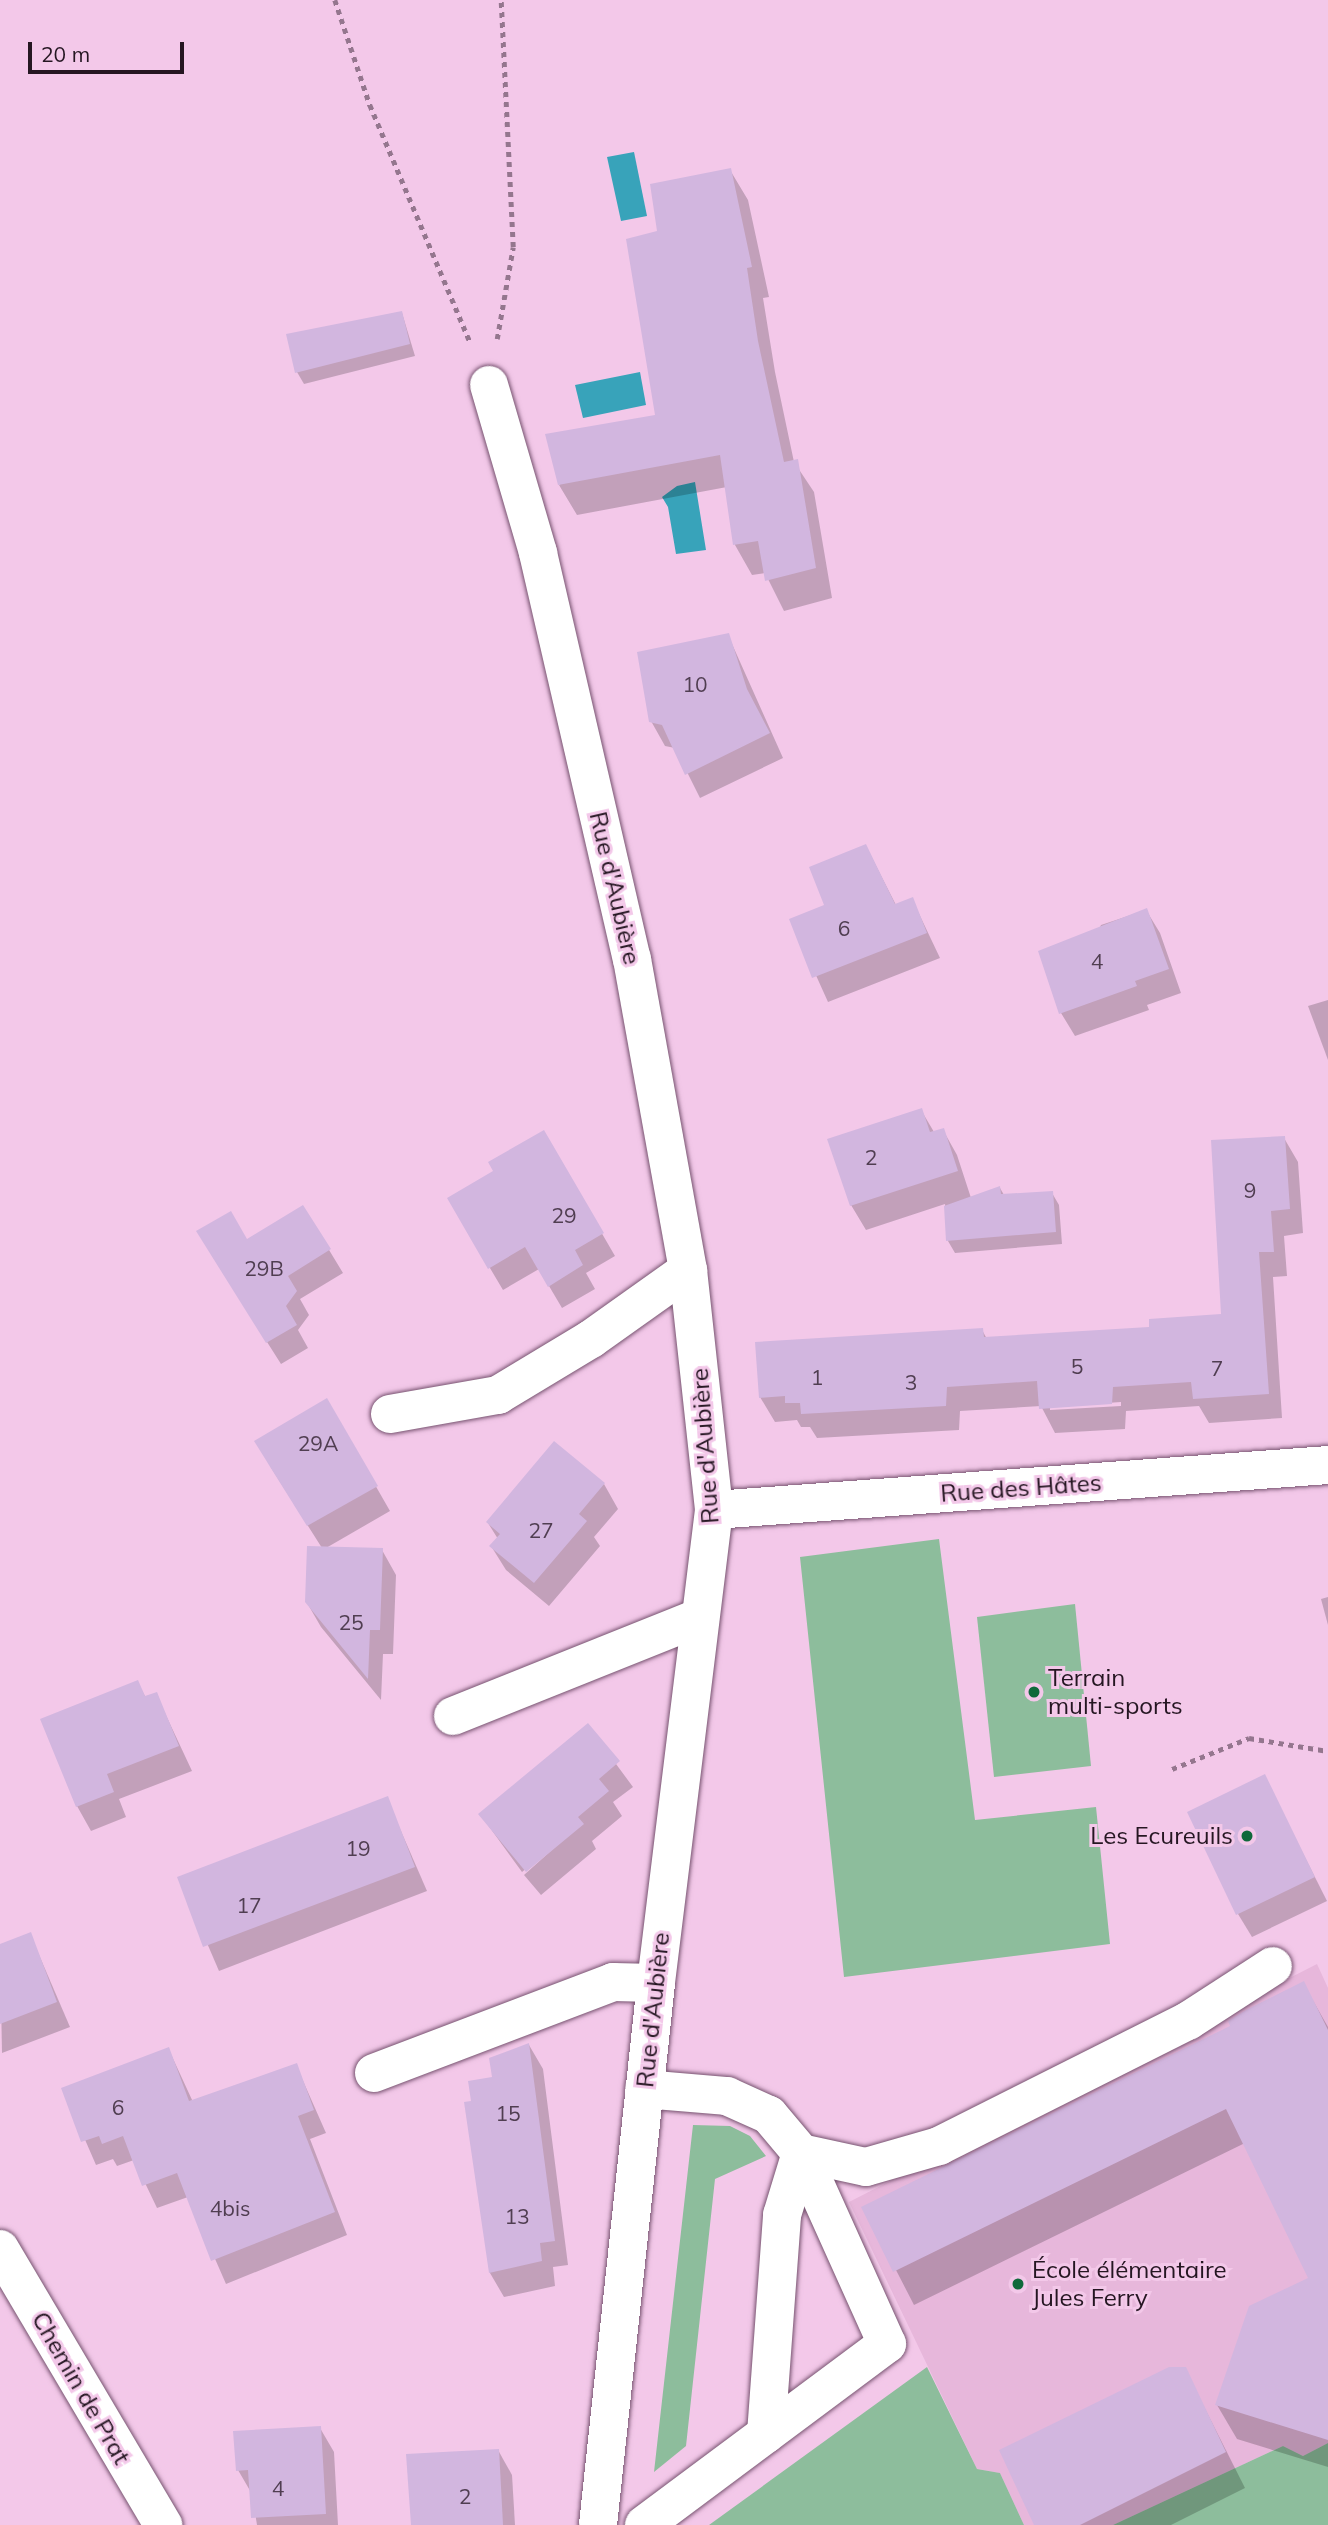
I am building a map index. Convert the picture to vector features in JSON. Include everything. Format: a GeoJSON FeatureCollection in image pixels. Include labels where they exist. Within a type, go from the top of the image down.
{"type":"FeatureCollection","features":[{"type":"Feature","properties":{"kind":"street","name":"Rue d'Aubière"},"geometry":{"type":"LineString","coordinates":[[489,385],[538,553],[632,959],[688,1270],[713,1510],[656,1983],[598,2525]]}},
{"type":"Feature","properties":{"kind":"street"},"geometry":{"type":"LineString","coordinates":[[390,1414],[498,1395],[591,1339],[688,1270]]}},
{"type":"Feature","properties":{"kind":"street","name":"Rue des Hâtes"},"geometry":{"type":"LineString","coordinates":[[713,1510],[1328,1465]]}},
{"type":"Feature","properties":{"kind":"street"},"geometry":{"type":"LineString","coordinates":[[453,1716],[700,1617]]}},
{"type":"Feature","properties":{"kind":"street"},"geometry":{"type":"LineString","coordinates":[[801,2153],[866,2167],[939,2146],[1188,2021],[1273,1966]]}},
{"type":"Feature","properties":{"kind":"street"},"geometry":{"type":"LineString","coordinates":[[374,2073],[613,1982],[656,1983]]}},
{"type":"Feature","properties":{"kind":"street"},"geometry":{"type":"LineString","coordinates":[[644,2090],[727,2096],[769,2115],[801,2153],[887,2344],[644,2525]]}},
{"type":"Feature","properties":{"kind":"street"},"geometry":{"type":"LineString","coordinates":[[766,2434],[782,2215],[801,2153]]}},
{"type":"Feature","properties":{"kind":"street","name":"Chemin de Prat"},"geometry":{"type":"LineString","coordinates":[[0,2249],[163,2525]]}},
{"type":"Feature","properties":{"kind":"path"},"geometry":{"type":"LineString","coordinates":[[335,0],[370,104],[489,385]]}},
{"type":"Feature","properties":{"kind":"path"},"geometry":{"type":"LineString","coordinates":[[489,385],[513,247],[501,0]]}},
{"type":"Feature","properties":{"kind":"path"},"geometry":{"type":"LineString","coordinates":[[1172,1769],[1249,1738],[1328,1751]]}},
{"type":"Feature","properties":{"kind":"shaded area"},"geometry":{"type":"Polygon","coordinates":[[[1317,1964],[1328,1988],[1328,2443],[1303,2456],[1283,2446],[1113,2525],[1024,2525],[1000,2473],[977,2469],[849,2202],[1317,1964]]]}},
{"type":"Feature","properties":{"kind":"green space"},"geometry":{"type":"Polygon","coordinates":[[[939,1539],[975,1820],[1096,1807],[1110,1944],[844,1977],[800,1557],[939,1539]]]}},
{"type":"Feature","properties":{"kind":"green space","name":"Terrain multi-sports"},"geometry":{"type":"Polygon","coordinates":[[[1075,1604],[1091,1766],[994,1777],[977,1617],[1075,1604]]]}},
{"type":"Feature","properties":{"kind":"green space"},"geometry":{"type":"Polygon","coordinates":[[[693,2125],[730,2126],[750,2136],[766,2156],[715,2179],[686,2446],[654,2472],[693,2125]]]}},
{"type":"Feature","properties":{"kind":"green space"},"geometry":{"type":"Polygon","coordinates":[[[927,2367],[977,2469],[1000,2473],[1024,2525],[709,2525],[927,2367]]]}},
{"type":"Feature","properties":{"kind":"green space"},"geometry":{"type":"Polygon","coordinates":[[[1328,2443],[1328,2525],[1113,2525],[1283,2446],[1303,2456],[1328,2443]]]}},
{"type":"Feature","properties":{"kind":"water"},"geometry":{"type":"Polygon","coordinates":[[[634,152],[647,216],[621,221],[607,157],[634,152]]]}},
{"type":"Feature","properties":{"kind":"water"},"geometry":{"type":"Polygon","coordinates":[[[640,372],[646,405],[583,418],[575,385],[640,372]]]}},
{"type":"Feature","properties":{"kind":"water"},"geometry":{"type":"Polygon","coordinates":[[[695,482],[706,550],[676,554],[668,507],[662,497],[677,486],[695,482]]]}},
{"type":"Feature","properties":{"kind":"building"},"geometry":{"type":"Polygon","coordinates":[[[731,168],[752,267],[747,268],[758,341],[784,462],[798,459],[816,568],[765,581],[758,541],[733,545],[720,455],[558,485],[545,434],[655,415],[626,239],[657,231],[650,184],[731,168]]]}},
{"type":"Feature","properties":{"kind":"building"},"geometry":{"type":"Polygon","coordinates":[[[402,311],[410,344],[295,373],[286,334],[402,311]]]}},
{"type":"Feature","properties":{"kind":"building"},"geometry":{"type":"Polygon","coordinates":[[[729,633],[747,689],[770,733],[685,775],[662,725],[649,722],[637,652],[729,633]]]}},
{"type":"Feature","properties":{"kind":"building"},"geometry":{"type":"Polygon","coordinates":[[[866,844],[895,904],[913,897],[927,933],[812,978],[789,919],[824,905],[809,867],[866,844]]]}},
{"type":"Feature","properties":{"kind":"building"},"geometry":{"type":"Polygon","coordinates":[[[1147,908],[1169,969],[1135,981],[1137,986],[1059,1014],[1038,951],[1147,908]]]}},
{"type":"Feature","properties":{"kind":"building"},"geometry":{"type":"Polygon","coordinates":[[[922,1108],[930,1132],[944,1128],[958,1171],[850,1206],[827,1139],[922,1108]]]}},
{"type":"Feature","properties":{"kind":"building"},"geometry":{"type":"Polygon","coordinates":[[[544,1130],[604,1233],[575,1250],[583,1265],[548,1287],[525,1247],[488,1269],[447,1198],[493,1171],[488,1162],[544,1130]]]}},
{"type":"Feature","properties":{"kind":"building"},"geometry":{"type":"Polygon","coordinates":[[[1285,1136],[1290,1209],[1271,1211],[1274,1252],[1259,1252],[1269,1394],[1193,1399],[1191,1382],[1113,1387],[1112,1404],[1039,1409],[1037,1381],[947,1387],[946,1406],[801,1414],[800,1403],[785,1403],[785,1396],[759,1398],[755,1342],[983,1328],[984,1337],[1149,1327],[1149,1319],[1221,1314],[1211,1140],[1285,1136]]]}},
{"type":"Feature","properties":{"kind":"building"},"geometry":{"type":"Polygon","coordinates":[[[1000,1186],[1001,1194],[1053,1191],[1056,1232],[946,1241],[944,1206],[1000,1186]]]}},
{"type":"Feature","properties":{"kind":"building"},"geometry":{"type":"Polygon","coordinates":[[[303,1205],[331,1249],[288,1276],[297,1291],[286,1306],[297,1325],[266,1343],[196,1231],[231,1211],[247,1239],[303,1205]]]}},
{"type":"Feature","properties":{"kind":"building"},"geometry":{"type":"Polygon","coordinates":[[[327,1398],[378,1486],[307,1526],[254,1441],[327,1398]]]}},
{"type":"Feature","properties":{"kind":"building"},"geometry":{"type":"Polygon","coordinates":[[[554,1441],[605,1483],[579,1514],[587,1521],[534,1583],[489,1546],[500,1534],[486,1522],[554,1441]]]}},
{"type":"Feature","properties":{"kind":"building"},"geometry":{"type":"Polygon","coordinates":[[[307,1546],[383,1548],[380,1630],[370,1630],[368,1679],[305,1602],[307,1546]]]}},
{"type":"Feature","properties":{"kind":"building"},"geometry":{"type":"Polygon","coordinates":[[[138,1680],[145,1696],[157,1692],[179,1746],[107,1774],[114,1792],[76,1807],[40,1719],[138,1680]]]}},
{"type":"Feature","properties":{"kind":"building"},"geometry":{"type":"Polygon","coordinates":[[[588,1723],[620,1761],[599,1779],[609,1791],[578,1817],[584,1824],[526,1872],[478,1814],[588,1723]]]}},
{"type":"Feature","properties":{"kind":"building","name":"Les Ecureuils"},"geometry":{"type":"Polygon","coordinates":[[[1265,1774],[1315,1877],[1236,1915],[1187,1812],[1265,1774]]]}},
{"type":"Feature","properties":{"kind":"building"},"geometry":{"type":"Polygon","coordinates":[[[388,1796],[415,1867],[203,1947],[177,1877],[388,1796]]]}},
{"type":"Feature","properties":{"kind":"building"},"geometry":{"type":"Polygon","coordinates":[[[31,1932],[57,2002],[0,2024],[0,1944],[31,1932]]]}},
{"type":"Feature","properties":{"kind":"building"},"geometry":{"type":"Polygon","coordinates":[[[1304,1981],[1328,2030],[1328,2440],[1215,2405],[1249,2306],[1308,2278],[1226,2109],[893,2272],[861,2207],[1230,2026],[1228,2021],[1246,2010],[1304,1981]]]}},
{"type":"Feature","properties":{"kind":"building"},"geometry":{"type":"Polygon","coordinates":[[[529,2043],[555,2241],[540,2243],[542,2261],[489,2273],[464,2102],[471,2101],[468,2081],[492,2077],[489,2058],[529,2043]]]}},
{"type":"Feature","properties":{"kind":"building"},"geometry":{"type":"Polygon","coordinates":[[[169,2047],[189,2101],[297,2063],[314,2110],[298,2116],[335,2212],[211,2261],[177,2173],[142,2186],[123,2136],[102,2144],[99,2136],[81,2142],[61,2088],[169,2047]]]}},
{"type":"Feature","properties":{"kind":"building"},"geometry":{"type":"Polygon","coordinates":[[[1169,2367],[1186,2367],[1226,2452],[1080,2525],[1034,2525],[999,2450],[1169,2367]]]}},
{"type":"Feature","properties":{"kind":"building"},"geometry":{"type":"Polygon","coordinates":[[[321,2426],[326,2514],[251,2518],[248,2470],[236,2471],[233,2431],[321,2426]]]}},
{"type":"Feature","properties":{"kind":"building"},"geometry":{"type":"Polygon","coordinates":[[[499,2449],[503,2525],[411,2525],[406,2454],[499,2449]]]}},
{"type":"Feature","properties":{"kind":"place","name":"Terrain multi-sports"},"geometry":{"type":"Point","coordinates":[1034,1692]}},
{"type":"Feature","properties":{"kind":"place","name":"Les Ecureuils"},"geometry":{"type":"Point","coordinates":[1247,1836]}},
{"type":"Feature","properties":{"kind":"place","name":"École élémentaire Jules Ferry"},"geometry":{"type":"Point","coordinates":[1018,2284]}}]}
